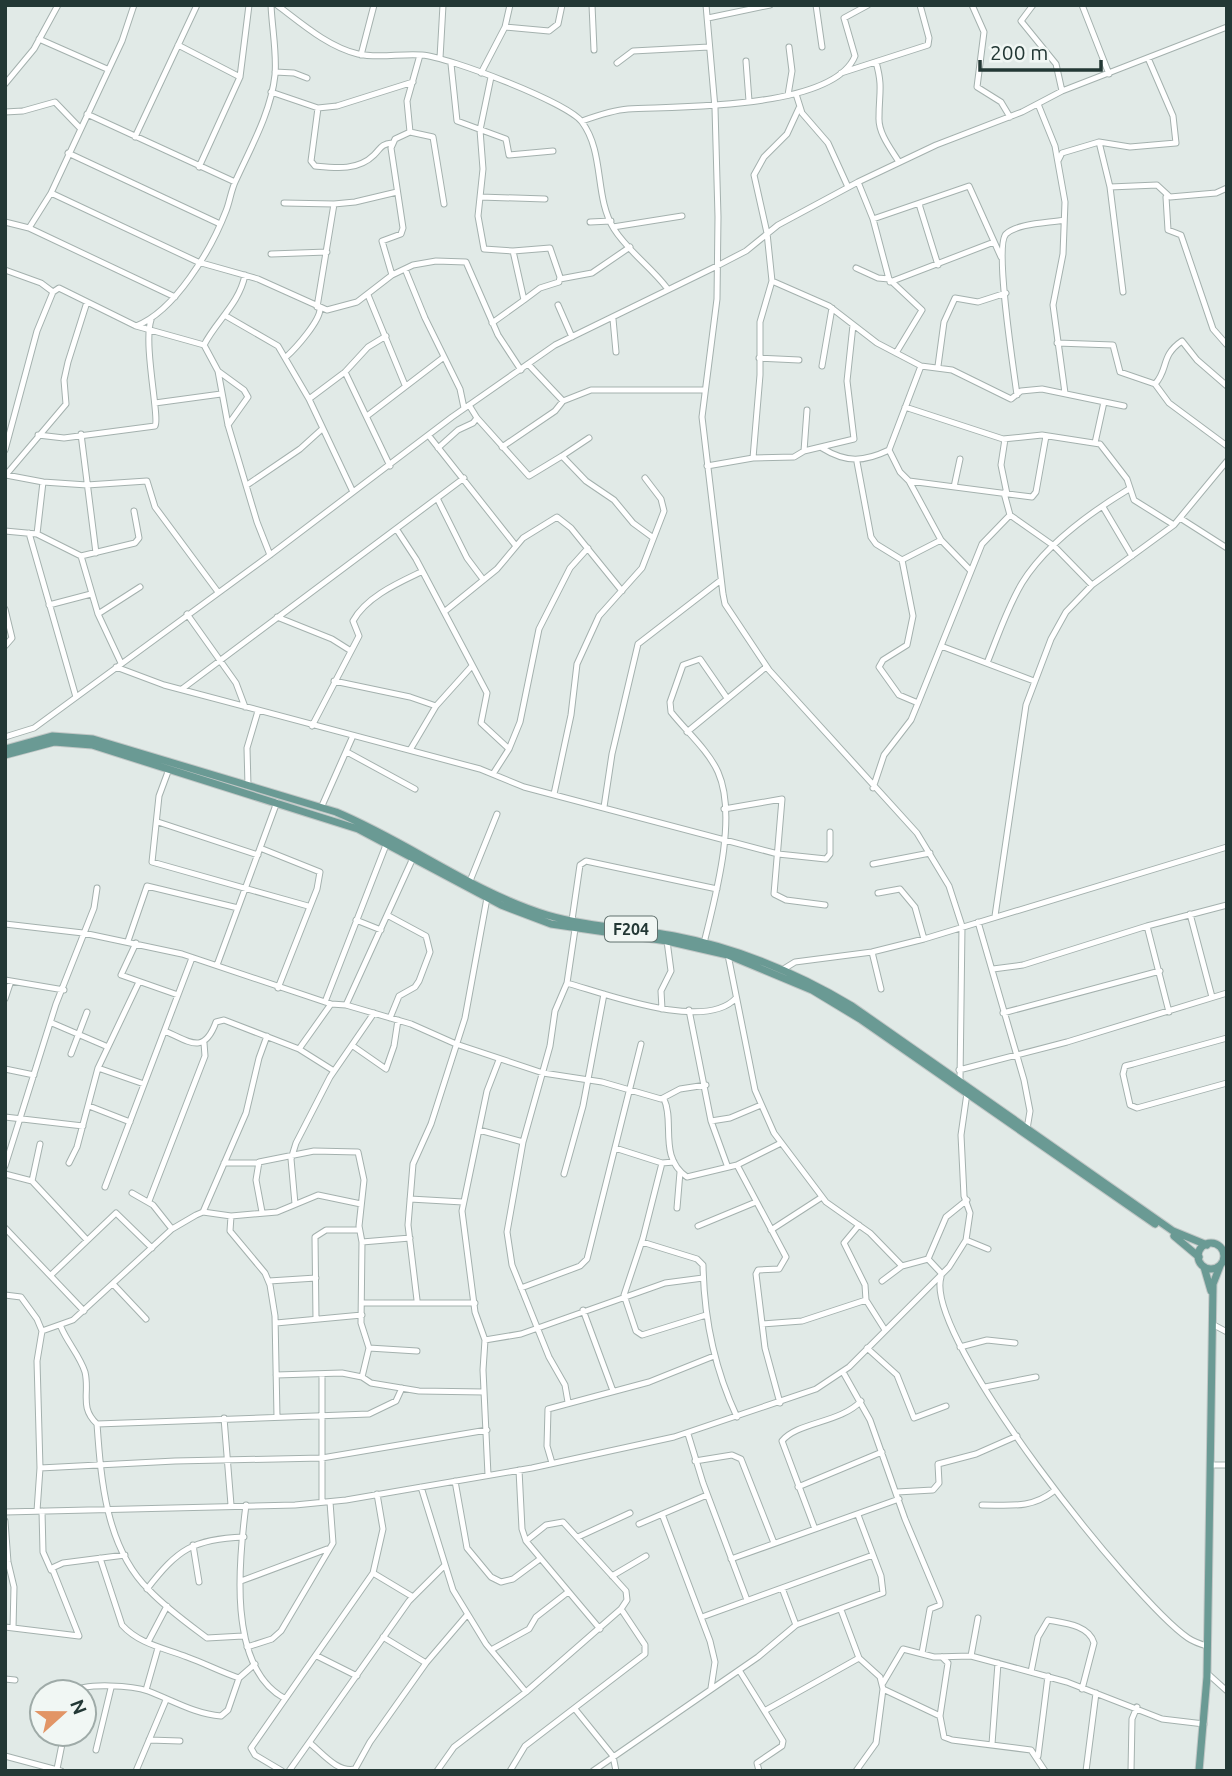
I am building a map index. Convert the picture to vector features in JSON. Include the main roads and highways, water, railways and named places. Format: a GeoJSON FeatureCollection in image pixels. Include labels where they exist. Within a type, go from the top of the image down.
{"type":"FeatureCollection","features":[{"type":"Feature","properties":{"kind":"main road","name":"F204"},"geometry":{"type":"LineString","coordinates":[[5,750],[52,736],[86,737],[321,808],[367,826],[504,899],[572,920],[704,943],[782,970],[852,1006],[1173,1231],[1207,1244],[1227,1244]]}},
{"type":"Feature","properties":{"kind":"main road","name":"F204"},"geometry":{"type":"LineString","coordinates":[[5,755],[68,741],[92,745],[358,829],[515,912],[575,929],[667,942],[728,955],[772,972],[843,1008],[1166,1231],[1199,1257],[1204,1267]]}},
{"type":"Feature","properties":{"kind":"main road"},"geometry":{"type":"LineString","coordinates":[[1199,1257],[1207,1244]]}},
{"type":"Feature","properties":{"kind":"main road"},"geometry":{"type":"LineString","coordinates":[[1199,1771],[1207,1672],[1213,1284],[1223,1263],[1224,1254],[1217,1245]]}},
{"type":"Feature","properties":{"kind":"main road"},"geometry":{"type":"LineString","coordinates":[[1204,1267],[1212,1269],[1223,1263]]}},
{"type":"Feature","properties":{"kind":"main road"},"geometry":{"type":"LineString","coordinates":[[1204,1267],[1213,1294]]}}]}
